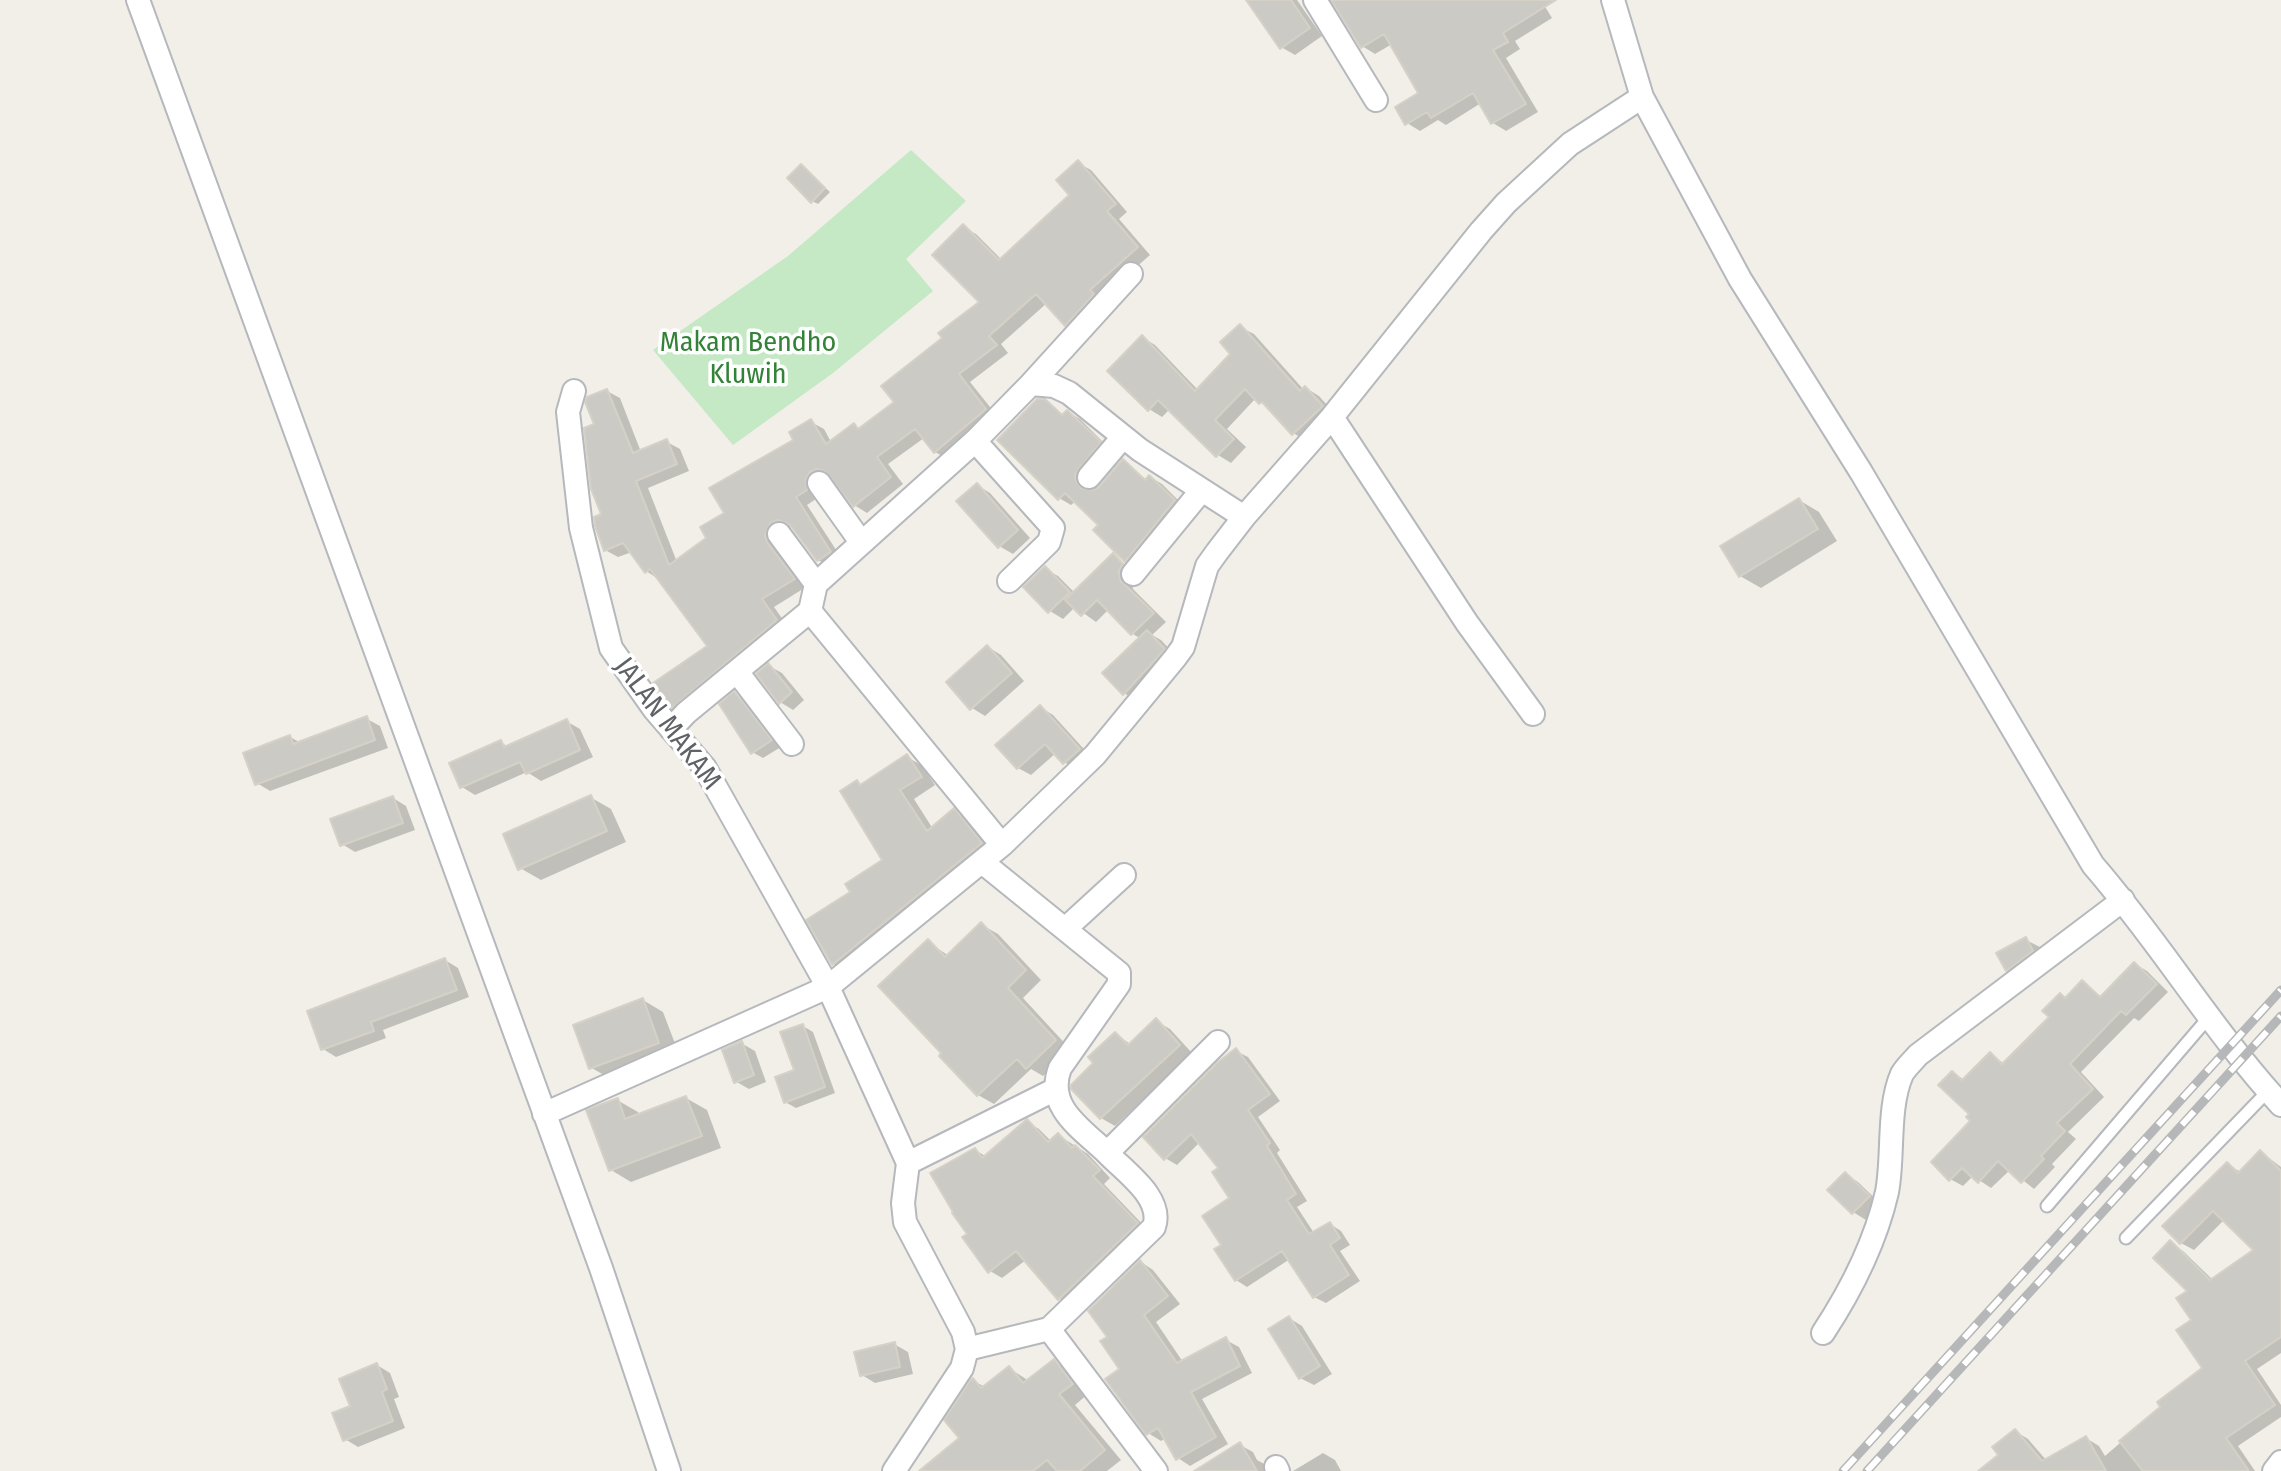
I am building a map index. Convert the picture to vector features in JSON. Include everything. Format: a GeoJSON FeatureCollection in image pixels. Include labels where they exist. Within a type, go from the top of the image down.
{"type":"FeatureCollection","features":[{"type":"Feature","properties":{"kind":"street"},"geometry":{"type":"LineString","coordinates":[[138,0],[601,1268],[669,1471]]}},
{"type":"Feature","properties":{"kind":"street"},"geometry":{"type":"LineString","coordinates":[[1315,0],[1376,100]]}},
{"type":"Feature","properties":{"kind":"street"},"geometry":{"type":"LineString","coordinates":[[1613,0],[1642,97],[1740,279],[1861,472],[2093,865],[2274,1098]]}},
{"type":"Feature","properties":{"kind":"street"},"geometry":{"type":"LineString","coordinates":[[544,1114],[828,987],[1002,845],[1095,755],[1175,658],[1183,647],[1207,566],[1244,517],[1332,417],[1481,231],[1506,203],[1570,144],[1642,97]]}},
{"type":"Feature","properties":{"kind":"street"},"geometry":{"type":"LineString","coordinates":[[671,729],[686,713],[810,611],[816,584],[975,441],[1131,274]]}},
{"type":"Feature","properties":{"kind":"street"},"geometry":{"type":"LineString","coordinates":[[1031,384],[1054,386],[1069,393],[1123,437],[1244,517]]}},
{"type":"Feature","properties":{"kind":"street","name":"JALAN MAKAM"},"geometry":{"type":"LineString","coordinates":[[574,391],[568,412],[581,528],[611,648],[671,729],[705,768],[828,987],[908,1163]]}},
{"type":"Feature","properties":{"kind":"street"},"geometry":{"type":"LineString","coordinates":[[1332,417],[1467,623],[1533,714]]}},
{"type":"Feature","properties":{"kind":"street"},"geometry":{"type":"LineString","coordinates":[[1089,477],[1123,437]]}},
{"type":"Feature","properties":{"kind":"street"},"geometry":{"type":"LineString","coordinates":[[975,441],[1053,531],[1049,542],[1009,581]]}},
{"type":"Feature","properties":{"kind":"street"},"geometry":{"type":"LineString","coordinates":[[819,483],[861,542]]}},
{"type":"Feature","properties":{"kind":"street"},"geometry":{"type":"LineString","coordinates":[[1133,574],[1201,491]]}},
{"type":"Feature","properties":{"kind":"street"},"geometry":{"type":"LineString","coordinates":[[779,534],[816,584]]}},
{"type":"Feature","properties":{"kind":"street"},"geometry":{"type":"LineString","coordinates":[[810,611],[1002,845]]}},
{"type":"Feature","properties":{"kind":"street"},"geometry":{"type":"LineString","coordinates":[[738,673],[792,744]]}},
{"type":"Feature","properties":{"kind":"street"},"geometry":{"type":"LineString","coordinates":[[967,1349],[1049,1329],[1154,1227],[1158,1212],[1150,1197],[1060,1107],[1056,1089],[1060,1068],[1119,984],[1119,973],[982,862]]}},
{"type":"Feature","properties":{"kind":"street"},"geometry":{"type":"LineString","coordinates":[[1065,929],[1124,875]]}},
{"type":"Feature","properties":{"kind":"street"},"geometry":{"type":"LineString","coordinates":[[1823,1333],[1848,1294],[1872,1245],[1887,1190],[1897,1093],[1903,1072],[1918,1055],[2123,900]]}},
{"type":"Feature","properties":{"kind":"street"},"geometry":{"type":"LineString","coordinates":[[1107,1153],[1218,1042]]}},
{"type":"Feature","properties":{"kind":"street"},"geometry":{"type":"LineString","coordinates":[[894,1471],[962,1368],[967,1349],[963,1332],[905,1222],[903,1203],[908,1163],[1056,1089]]}},
{"type":"Feature","properties":{"kind":"street"},"geometry":{"type":"LineString","coordinates":[[1049,1329],[1156,1471]]}},
{"type":"Feature","properties":{"kind":"street"},"geometry":{"type":"LineString","coordinates":[[2274,1471],[2281,1462]]}},
{"type":"Feature","properties":{"kind":"lane"},"geometry":{"type":"LineString","coordinates":[[2047,1206],[2210,1016]]}},
{"type":"Feature","properties":{"kind":"lane"},"geometry":{"type":"LineString","coordinates":[[2126,1238],[2274,1098]]}},
{"type":"Feature","properties":{"kind":"green space","name":"Makam Bendho Kluwih"},"geometry":{"type":"Polygon","coordinates":[[[911,150],[966,201],[906,259],[933,291],[833,373],[733,445],[653,350],[788,256],[911,150]]]}},
{"type":"Feature","properties":{"kind":"building"},"geometry":{"type":"Polygon","coordinates":[[[1246,0],[1291,0],[1310,28],[1280,49],[1246,0]]]}},
{"type":"Feature","properties":{"kind":"building"},"geometry":{"type":"Polygon","coordinates":[[[1331,0],[1556,0],[1503,33],[1508,42],[1493,50],[1526,104],[1491,124],[1473,93],[1431,118],[1427,112],[1405,125],[1395,107],[1418,93],[1384,34],[1361,48],[1331,0]]]}},
{"type":"Feature","properties":{"kind":"building"},"geometry":{"type":"Polygon","coordinates":[[[1078,160],[1116,204],[1107,211],[1138,247],[1090,290],[1094,294],[1065,326],[1036,294],[989,336],[997,345],[959,374],[986,409],[934,453],[915,429],[877,457],[891,477],[853,507],[825,471],[817,469],[810,472],[806,478],[807,490],[796,497],[831,552],[817,561],[790,525],[778,520],[770,523],[765,535],[767,542],[795,579],[762,599],[777,620],[672,708],[653,683],[707,646],[650,569],[645,573],[623,543],[604,551],[595,526],[594,517],[601,514],[591,489],[584,428],[594,424],[585,402],[587,397],[607,389],[633,453],[667,439],[677,464],[636,481],[669,565],[706,538],[700,527],[724,513],[709,488],[793,440],[789,432],[811,419],[826,444],[854,423],[858,429],[894,402],[881,386],[942,338],[938,333],[979,302],[932,255],[963,224],[999,260],[1069,195],[1056,180],[1078,160]]]}},
{"type":"Feature","properties":{"kind":"building"},"geometry":{"type":"Polygon","coordinates":[[[801,164],[825,188],[811,203],[787,178],[801,164]]]}},
{"type":"Feature","properties":{"kind":"building"},"geometry":{"type":"Polygon","coordinates":[[[1240,324],[1300,391],[1305,386],[1323,406],[1292,435],[1262,402],[1259,404],[1245,389],[1215,420],[1234,439],[1216,457],[1158,400],[1148,411],[1107,371],[1142,335],[1195,391],[1230,354],[1220,342],[1240,324]]]}},
{"type":"Feature","properties":{"kind":"building"},"geometry":{"type":"Polygon","coordinates":[[[1037,399],[1045,399],[1062,415],[1067,410],[1101,442],[1075,474],[1081,488],[1093,490],[1099,487],[1123,459],[1145,480],[1149,475],[1175,500],[1125,562],[1093,530],[1098,525],[1065,493],[1058,500],[997,440],[1037,399]]]}},
{"type":"Feature","properties":{"kind":"building"},"geometry":{"type":"Polygon","coordinates":[[[977,483],[1018,530],[998,548],[956,501],[977,483]]]}},
{"type":"Feature","properties":{"kind":"building"},"geometry":{"type":"Polygon","coordinates":[[[1799,498],[1818,529],[1739,577],[1720,546],[1799,498]]]}},
{"type":"Feature","properties":{"kind":"building"},"geometry":{"type":"Polygon","coordinates":[[[1113,553],[1123,564],[1119,571],[1120,580],[1154,613],[1131,635],[1097,600],[1081,616],[1065,600],[1113,553]]]}},
{"type":"Feature","properties":{"kind":"building"},"geometry":{"type":"Polygon","coordinates":[[[1045,566],[1070,592],[1048,613],[1023,587],[1045,566]]]}},
{"type":"Feature","properties":{"kind":"building"},"geometry":{"type":"Polygon","coordinates":[[[1147,630],[1165,649],[1123,695],[1102,673],[1147,630]]]}},
{"type":"Feature","properties":{"kind":"building"},"geometry":{"type":"Polygon","coordinates":[[[987,645],[1012,673],[970,710],[946,682],[987,645]]]}},
{"type":"Feature","properties":{"kind":"building"},"geometry":{"type":"Polygon","coordinates":[[[768,663],[792,692],[779,704],[756,674],[768,663]]]}},
{"type":"Feature","properties":{"kind":"building"},"geometry":{"type":"Polygon","coordinates":[[[734,691],[772,740],[751,754],[719,704],[734,691]]]}},
{"type":"Feature","properties":{"kind":"building"},"geometry":{"type":"Polygon","coordinates":[[[1040,705],[1080,749],[1063,764],[1045,744],[1017,769],[995,745],[1040,705]]]}},
{"type":"Feature","properties":{"kind":"building"},"geometry":{"type":"Polygon","coordinates":[[[367,716],[375,740],[255,785],[243,753],[290,735],[293,744],[367,716]]]}},
{"type":"Feature","properties":{"kind":"building"},"geometry":{"type":"Polygon","coordinates":[[[567,719],[580,750],[526,774],[520,762],[460,788],[449,763],[501,740],[504,747],[567,719]]]}},
{"type":"Feature","properties":{"kind":"building"},"geometry":{"type":"Polygon","coordinates":[[[907,754],[922,777],[900,790],[927,831],[954,808],[982,843],[832,965],[806,920],[850,892],[845,884],[882,860],[840,791],[857,780],[860,785],[907,754]]]}},
{"type":"Feature","properties":{"kind":"building"},"geometry":{"type":"Polygon","coordinates":[[[591,795],[607,831],[518,870],[503,834],[591,795]]]}},
{"type":"Feature","properties":{"kind":"building"},"geometry":{"type":"Polygon","coordinates":[[[393,796],[403,823],[340,846],[330,819],[393,796]]]}},
{"type":"Feature","properties":{"kind":"building"},"geometry":{"type":"Polygon","coordinates":[[[981,922],[1026,970],[1008,988],[1056,1040],[1026,1069],[1017,1059],[977,1096],[878,986],[928,939],[945,957],[981,922]]]}},
{"type":"Feature","properties":{"kind":"building"},"geometry":{"type":"Polygon","coordinates":[[[2026,937],[2033,951],[2006,971],[1996,953],[2026,937]]]}},
{"type":"Feature","properties":{"kind":"building"},"geometry":{"type":"Polygon","coordinates":[[[445,958],[457,990],[371,1022],[374,1031],[321,1050],[307,1011],[445,958]]]}},
{"type":"Feature","properties":{"kind":"building"},"geometry":{"type":"Polygon","coordinates":[[[2134,962],[2157,984],[2126,1015],[2121,1011],[2070,1064],[2093,1089],[2057,1123],[2065,1131],[2041,1156],[2044,1159],[2021,1183],[1998,1161],[1978,1183],[1962,1168],[1949,1181],[1931,1162],[1970,1121],[1966,1117],[1969,1114],[1938,1085],[1952,1071],[1962,1080],[1990,1052],[2002,1064],[2049,1017],[2042,1011],[2060,993],[2065,998],[2082,980],[2100,997],[2134,962]]]}},
{"type":"Feature","properties":{"kind":"building"},"geometry":{"type":"Polygon","coordinates":[[[643,998],[659,1043],[589,1069],[573,1025],[643,998]]]}},
{"type":"Feature","properties":{"kind":"building"},"geometry":{"type":"Polygon","coordinates":[[[1156,1018],[1180,1045],[1100,1119],[1071,1089],[1071,1085],[1093,1063],[1088,1057],[1115,1032],[1128,1045],[1156,1018]]]}},
{"type":"Feature","properties":{"kind":"building"},"geometry":{"type":"Polygon","coordinates":[[[803,1024],[825,1087],[784,1103],[775,1077],[794,1070],[780,1032],[803,1024]]]}},
{"type":"Feature","properties":{"kind":"building"},"geometry":{"type":"Polygon","coordinates":[[[742,1041],[754,1075],[734,1083],[722,1050],[742,1041]]]}},
{"type":"Feature","properties":{"kind":"building"},"geometry":{"type":"Polygon","coordinates":[[[1236,1048],[1270,1094],[1248,1110],[1270,1143],[1267,1146],[1296,1194],[1287,1200],[1309,1234],[1330,1222],[1340,1238],[1330,1245],[1349,1275],[1313,1298],[1282,1251],[1235,1281],[1214,1249],[1221,1245],[1202,1216],[1229,1198],[1212,1172],[1218,1168],[1191,1134],[1164,1160],[1143,1137],[1236,1048]]]}},
{"type":"Feature","properties":{"kind":"building"},"geometry":{"type":"Polygon","coordinates":[[[686,1096],[702,1136],[609,1171],[586,1110],[618,1098],[625,1119],[686,1096]]]}},
{"type":"Feature","properties":{"kind":"building"},"geometry":{"type":"Polygon","coordinates":[[[1027,1119],[1048,1142],[1058,1133],[1072,1148],[1075,1145],[1100,1170],[1093,1176],[1138,1223],[1058,1300],[1016,1251],[988,1273],[962,1237],[967,1234],[930,1173],[975,1148],[982,1158],[1027,1119]]]}},
{"type":"Feature","properties":{"kind":"building"},"geometry":{"type":"Polygon","coordinates":[[[2260,1150],[2281,1171],[2281,1337],[2245,1361],[2275,1405],[2226,1438],[2249,1471],[2143,1471],[2119,1441],[2160,1407],[2157,1402],[2202,1368],[2176,1330],[2191,1320],[2176,1298],[2187,1291],[2153,1258],[2170,1240],[2210,1280],[2253,1250],[2213,1211],[2180,1244],[2162,1226],[2227,1162],[2238,1173],[2260,1150]]]}},
{"type":"Feature","properties":{"kind":"building"},"geometry":{"type":"Polygon","coordinates":[[[1845,1172],[1870,1196],[1852,1214],[1827,1190],[1845,1172]]]}},
{"type":"Feature","properties":{"kind":"building"},"geometry":{"type":"Polygon","coordinates":[[[1140,1260],[1168,1296],[1144,1315],[1177,1363],[1226,1337],[1240,1366],[1191,1392],[1216,1437],[1176,1460],[1158,1428],[1146,1435],[1105,1379],[1119,1369],[1100,1341],[1107,1337],[1088,1311],[1140,1260]]]}},
{"type":"Feature","properties":{"kind":"building"},"geometry":{"type":"Polygon","coordinates":[[[1289,1316],[1320,1366],[1299,1379],[1268,1329],[1289,1316]]]}},
{"type":"Feature","properties":{"kind":"building"},"geometry":{"type":"Polygon","coordinates":[[[895,1342],[900,1367],[860,1376],[854,1352],[895,1342]]]}},
{"type":"Feature","properties":{"kind":"building"},"geometry":{"type":"Polygon","coordinates":[[[1054,1359],[1073,1384],[1059,1394],[1105,1450],[1080,1471],[1057,1471],[1047,1460],[1033,1471],[919,1471],[959,1438],[944,1420],[973,1378],[981,1388],[1009,1366],[1023,1383],[1054,1359]]]}},
{"type":"Feature","properties":{"kind":"building"},"geometry":{"type":"Polygon","coordinates":[[[377,1363],[387,1389],[382,1392],[393,1421],[343,1441],[332,1413],[350,1406],[339,1379],[377,1363]]]}},
{"type":"Feature","properties":{"kind":"building"},"geometry":{"type":"Polygon","coordinates":[[[2015,1429],[2042,1461],[2086,1436],[2106,1471],[1978,1471],[1998,1455],[1992,1447],[2015,1429]]]}},
{"type":"Feature","properties":{"kind":"building"},"geometry":{"type":"Polygon","coordinates":[[[1240,1442],[1257,1471],[1194,1471],[1240,1442]]]}},
{"type":"Feature","properties":{"kind":"railway"},"geometry":{"type":"LineString","coordinates":[[1843,1471],[2281,990]]}},
{"type":"Feature","properties":{"kind":"railway"},"geometry":{"type":"LineString","coordinates":[[1867,1471],[2281,1016]]}}]}
